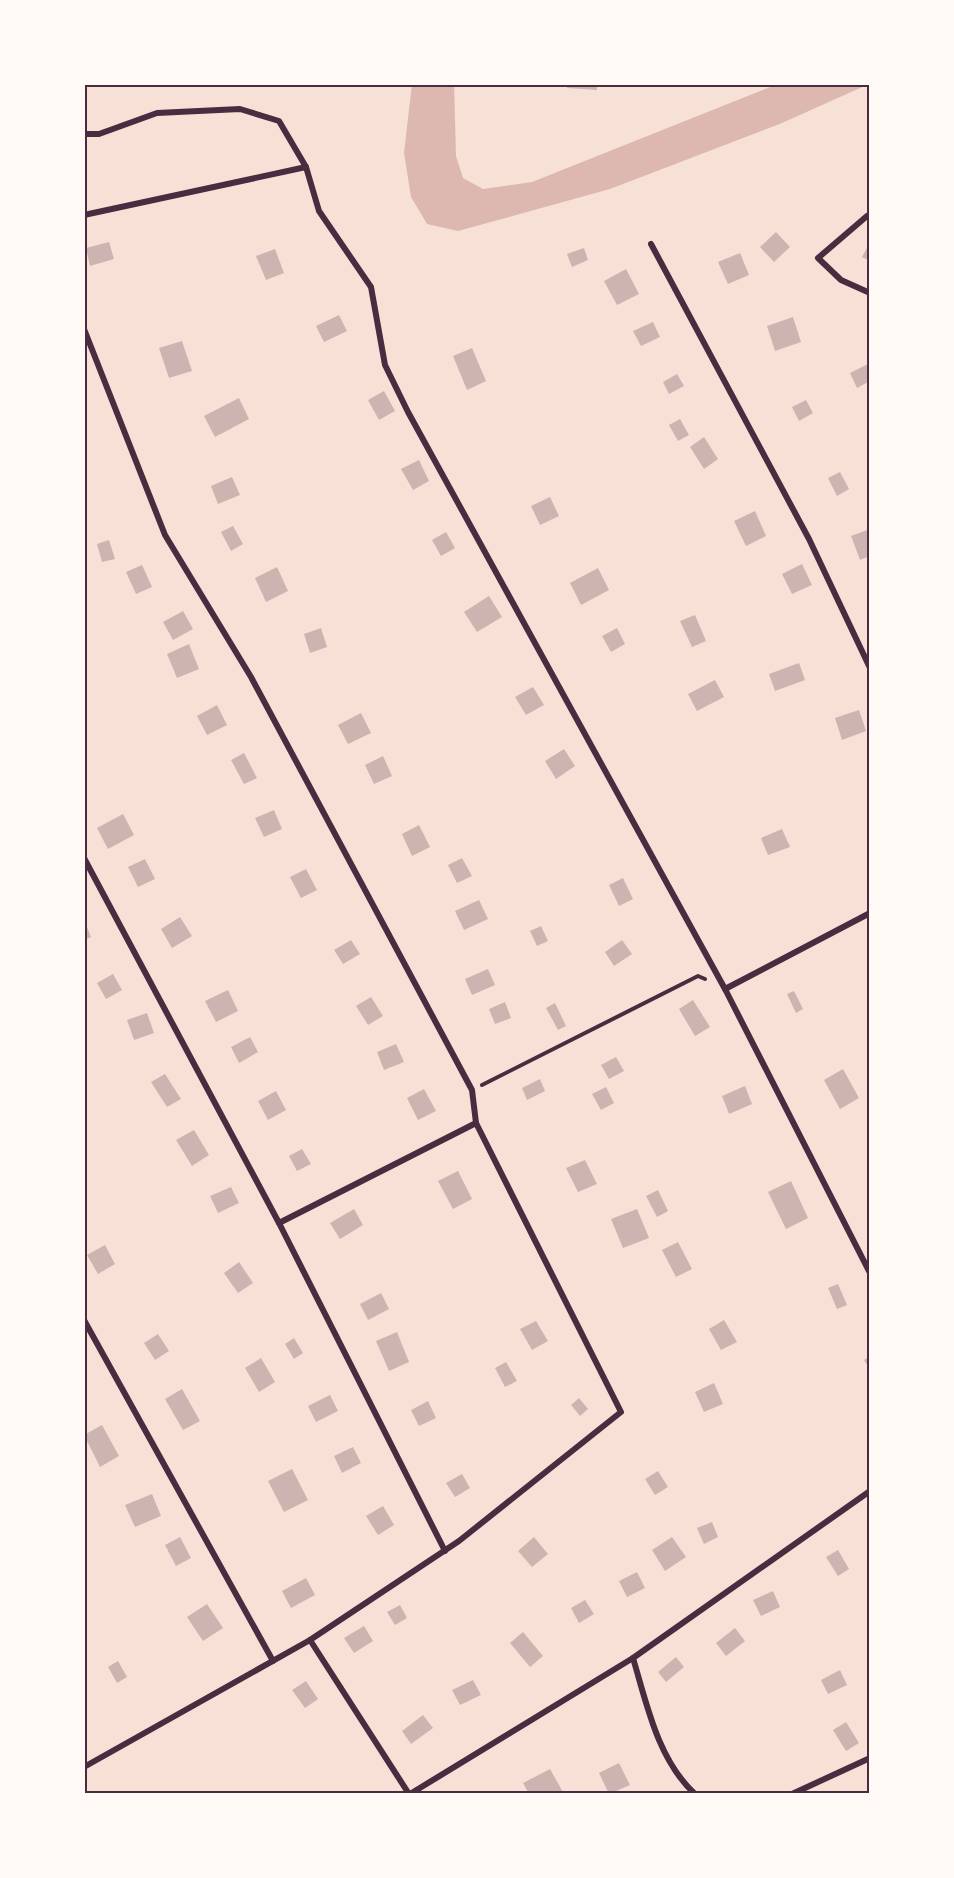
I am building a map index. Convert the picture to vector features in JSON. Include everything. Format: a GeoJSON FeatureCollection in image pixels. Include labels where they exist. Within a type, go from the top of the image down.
{"type":"FeatureCollection","features":[{"type":"Feature","properties":{"kind":"street"},"geometry":{"type":"LineString","coordinates":[[84,134],[99,134],[157,113],[240,109],[279,121],[306,167],[319,211],[371,287],[385,365],[408,412],[725,989],[870,1273]]}},
{"type":"Feature","properties":{"kind":"street"},"geometry":{"type":"LineString","coordinates":[[84,215],[306,167]]}},
{"type":"Feature","properties":{"kind":"street"},"geometry":{"type":"LineString","coordinates":[[867,216],[818,258],[842,280],[870,293]]}},
{"type":"Feature","properties":{"kind":"street"},"geometry":{"type":"LineString","coordinates":[[651,244],[809,540],[870,668]]}},
{"type":"Feature","properties":{"kind":"street"},"geometry":{"type":"LineString","coordinates":[[84,329],[165,535],[250,677],[472,1090],[476,1123],[621,1412],[445,1551],[310,1640],[84,1767]]}},
{"type":"Feature","properties":{"kind":"street"},"geometry":{"type":"LineString","coordinates":[[84,858],[279,1224],[445,1551]]}},
{"type":"Feature","properties":{"kind":"street"},"geometry":{"type":"LineString","coordinates":[[725,989],[870,914]]}},
{"type":"Feature","properties":{"kind":"street"},"geometry":{"type":"LineString","coordinates":[[279,1224],[476,1123]]}},
{"type":"Feature","properties":{"kind":"street"},"geometry":{"type":"LineString","coordinates":[[84,1320],[273,1661]]}},
{"type":"Feature","properties":{"kind":"street"},"geometry":{"type":"LineString","coordinates":[[310,1640],[410,1794],[633,1658],[870,1491]]}},
{"type":"Feature","properties":{"kind":"street"},"geometry":{"type":"LineString","coordinates":[[633,1658],[654,1729],[682,1782],[695,1794]]}},
{"type":"Feature","properties":{"kind":"street"},"geometry":{"type":"LineString","coordinates":[[792,1794],[870,1758]]}},
{"type":"Feature","properties":{"kind":"path"},"geometry":{"type":"LineString","coordinates":[[472,1090],[698,976],[725,989]]}},
{"type":"Feature","properties":{"kind":"shaded area"},"geometry":{"type":"Polygon","coordinates":[[[412,84],[454,84],[456,156],[463,178],[483,189],[532,182],[778,84],[869,84],[782,123],[610,189],[458,231],[427,224],[411,197],[404,153],[412,84]]]}},
{"type":"Feature","properties":{"kind":"building"},"geometry":{"type":"Polygon","coordinates":[[[567,84],[597,84],[597,90],[567,88],[567,84]]]}},
{"type":"Feature","properties":{"kind":"building"},"geometry":{"type":"Polygon","coordinates":[[[776,232],[790,247],[774,262],[760,247],[776,232]]]}},
{"type":"Feature","properties":{"kind":"building"},"geometry":{"type":"Polygon","coordinates":[[[109,242],[114,259],[90,266],[86,248],[109,242]]]}},
{"type":"Feature","properties":{"kind":"building"},"geometry":{"type":"Polygon","coordinates":[[[870,242],[870,261],[862,257],[870,242]]]}},
{"type":"Feature","properties":{"kind":"building"},"geometry":{"type":"Polygon","coordinates":[[[584,248],[588,260],[572,267],[567,254],[584,248]]]}},
{"type":"Feature","properties":{"kind":"building"},"geometry":{"type":"Polygon","coordinates":[[[275,249],[284,273],[266,280],[256,256],[275,249]]]}},
{"type":"Feature","properties":{"kind":"building"},"geometry":{"type":"Polygon","coordinates":[[[740,253],[749,275],[728,284],[718,262],[740,253]]]}},
{"type":"Feature","properties":{"kind":"building"},"geometry":{"type":"Polygon","coordinates":[[[626,269],[639,294],[617,305],[604,281],[626,269]]]}},
{"type":"Feature","properties":{"kind":"building"},"geometry":{"type":"Polygon","coordinates":[[[339,315],[347,331],[324,342],[316,326],[339,315]]]}},
{"type":"Feature","properties":{"kind":"building"},"geometry":{"type":"Polygon","coordinates":[[[793,317],[801,342],[775,351],[767,326],[793,317]]]}},
{"type":"Feature","properties":{"kind":"building"},"geometry":{"type":"Polygon","coordinates":[[[653,322],[660,337],[641,346],[633,331],[653,322]]]}},
{"type":"Feature","properties":{"kind":"building"},"geometry":{"type":"Polygon","coordinates":[[[182,341],[192,371],[169,378],[159,348],[182,341]]]}},
{"type":"Feature","properties":{"kind":"building"},"geometry":{"type":"Polygon","coordinates":[[[472,348],[486,381],[467,390],[453,356],[472,348]]]}},
{"type":"Feature","properties":{"kind":"building"},"geometry":{"type":"Polygon","coordinates":[[[868,364],[870,381],[857,388],[850,373],[868,364]]]}},
{"type":"Feature","properties":{"kind":"building"},"geometry":{"type":"Polygon","coordinates":[[[677,374],[684,386],[669,394],[663,382],[677,374]]]}},
{"type":"Feature","properties":{"kind":"building"},"geometry":{"type":"Polygon","coordinates":[[[384,391],[395,411],[379,420],[368,400],[384,391]]]}},
{"type":"Feature","properties":{"kind":"building"},"geometry":{"type":"Polygon","coordinates":[[[239,398],[249,419],[215,437],[204,416],[239,398]]]}},
{"type":"Feature","properties":{"kind":"building"},"geometry":{"type":"Polygon","coordinates":[[[806,400],[813,413],[799,421],[792,407],[806,400]]]}},
{"type":"Feature","properties":{"kind":"building"},"geometry":{"type":"Polygon","coordinates":[[[680,419],[689,435],[678,441],[669,425],[680,419]]]}},
{"type":"Feature","properties":{"kind":"building"},"geometry":{"type":"Polygon","coordinates":[[[704,437],[718,459],[704,469],[690,447],[704,437]]]}},
{"type":"Feature","properties":{"kind":"building"},"geometry":{"type":"Polygon","coordinates":[[[419,460],[429,481],[413,490],[401,469],[419,460]]]}},
{"type":"Feature","properties":{"kind":"building"},"geometry":{"type":"Polygon","coordinates":[[[840,472],[849,489],[837,496],[828,478],[840,472]]]}},
{"type":"Feature","properties":{"kind":"building"},"geometry":{"type":"Polygon","coordinates":[[[232,477],[240,495],[218,504],[211,486],[232,477]]]}},
{"type":"Feature","properties":{"kind":"building"},"geometry":{"type":"Polygon","coordinates":[[[550,497],[559,516],[540,525],[531,506],[550,497]]]}},
{"type":"Feature","properties":{"kind":"building"},"geometry":{"type":"Polygon","coordinates":[[[755,511],[766,536],[746,546],[734,521],[755,511]]]}},
{"type":"Feature","properties":{"kind":"building"},"geometry":{"type":"Polygon","coordinates":[[[233,526],[243,544],[231,551],[221,532],[233,526]]]}},
{"type":"Feature","properties":{"kind":"building"},"geometry":{"type":"Polygon","coordinates":[[[870,529],[870,556],[860,560],[851,536],[870,529]]]}},
{"type":"Feature","properties":{"kind":"building"},"geometry":{"type":"Polygon","coordinates":[[[446,532],[455,548],[441,556],[432,540],[446,532]]]}},
{"type":"Feature","properties":{"kind":"building"},"geometry":{"type":"Polygon","coordinates":[[[109,540],[115,559],[102,562],[97,544],[109,540]]]}},
{"type":"Feature","properties":{"kind":"building"},"geometry":{"type":"Polygon","coordinates":[[[802,564],[812,585],[792,594],[782,574],[802,564]]]}},
{"type":"Feature","properties":{"kind":"building"},"geometry":{"type":"Polygon","coordinates":[[[142,565],[152,587],[136,594],[126,572],[142,565]]]}},
{"type":"Feature","properties":{"kind":"building"},"geometry":{"type":"Polygon","coordinates":[[[277,567],[288,591],[266,602],[255,578],[277,567]]]}},
{"type":"Feature","properties":{"kind":"building"},"geometry":{"type":"Polygon","coordinates":[[[598,568],[609,590],[581,605],[570,583],[598,568]]]}},
{"type":"Feature","properties":{"kind":"building"},"geometry":{"type":"Polygon","coordinates":[[[489,596],[502,617],[477,632],[464,612],[489,596]]]}},
{"type":"Feature","properties":{"kind":"building"},"geometry":{"type":"Polygon","coordinates":[[[183,611],[193,629],[173,640],[163,622],[183,611]]]}},
{"type":"Feature","properties":{"kind":"building"},"geometry":{"type":"Polygon","coordinates":[[[695,615],[706,641],[692,647],[680,621],[695,615]]]}},
{"type":"Feature","properties":{"kind":"building"},"geometry":{"type":"Polygon","coordinates":[[[321,628],[327,647],[310,653],[304,634],[321,628]]]}},
{"type":"Feature","properties":{"kind":"building"},"geometry":{"type":"Polygon","coordinates":[[[617,628],[625,644],[611,652],[602,636],[617,628]]]}},
{"type":"Feature","properties":{"kind":"building"},"geometry":{"type":"Polygon","coordinates":[[[189,644],[199,669],[177,678],[167,654],[189,644]]]}},
{"type":"Feature","properties":{"kind":"building"},"geometry":{"type":"Polygon","coordinates":[[[799,663],[805,680],[775,691],[769,674],[799,663]]]}},
{"type":"Feature","properties":{"kind":"building"},"geometry":{"type":"Polygon","coordinates":[[[715,680],[724,697],[697,711],[688,694],[715,680]]]}},
{"type":"Feature","properties":{"kind":"building"},"geometry":{"type":"Polygon","coordinates":[[[533,687],[544,705],[526,715],[515,697],[533,687]]]}},
{"type":"Feature","properties":{"kind":"building"},"geometry":{"type":"Polygon","coordinates":[[[217,705],[227,725],[207,735],[197,716],[217,705]]]}},
{"type":"Feature","properties":{"kind":"building"},"geometry":{"type":"Polygon","coordinates":[[[859,710],[866,731],[842,740],[835,718],[859,710]]]}},
{"type":"Feature","properties":{"kind":"building"},"geometry":{"type":"Polygon","coordinates":[[[361,713],[371,733],[348,744],[338,725],[361,713]]]}},
{"type":"Feature","properties":{"kind":"building"},"geometry":{"type":"Polygon","coordinates":[[[564,749],[575,766],[556,779],[545,761],[564,749]]]}},
{"type":"Feature","properties":{"kind":"building"},"geometry":{"type":"Polygon","coordinates":[[[244,753],[257,778],[244,784],[231,760],[244,753]]]}},
{"type":"Feature","properties":{"kind":"building"},"geometry":{"type":"Polygon","coordinates":[[[383,756],[392,776],[374,784],[365,765],[383,756]]]}},
{"type":"Feature","properties":{"kind":"building"},"geometry":{"type":"Polygon","coordinates":[[[274,810],[282,829],[264,837],[255,818],[274,810]]]}},
{"type":"Feature","properties":{"kind":"building"},"geometry":{"type":"Polygon","coordinates":[[[123,814],[134,835],[108,849],[97,828],[123,814]]]}},
{"type":"Feature","properties":{"kind":"building"},"geometry":{"type":"Polygon","coordinates":[[[419,825],[430,847],[412,856],[402,834],[419,825]]]}},
{"type":"Feature","properties":{"kind":"building"},"geometry":{"type":"Polygon","coordinates":[[[782,829],[790,847],[768,855],[761,838],[782,829]]]}},
{"type":"Feature","properties":{"kind":"building"},"geometry":{"type":"Polygon","coordinates":[[[462,858],[472,876],[457,883],[448,865],[462,858]]]}},
{"type":"Feature","properties":{"kind":"building"},"geometry":{"type":"Polygon","coordinates":[[[145,859],[155,879],[138,887],[128,867],[145,859]]]}},
{"type":"Feature","properties":{"kind":"building"},"geometry":{"type":"Polygon","coordinates":[[[306,869],[317,890],[301,898],[290,877],[306,869]]]}},
{"type":"Feature","properties":{"kind":"building"},"geometry":{"type":"Polygon","coordinates":[[[623,878],[633,899],[619,906],[609,885],[623,878]]]}},
{"type":"Feature","properties":{"kind":"building"},"geometry":{"type":"Polygon","coordinates":[[[479,900],[488,919],[464,930],[455,911],[479,900]]]}},
{"type":"Feature","properties":{"kind":"building"},"geometry":{"type":"Polygon","coordinates":[[[180,917],[192,936],[172,948],[161,929],[180,917]]]}},
{"type":"Feature","properties":{"kind":"building"},"geometry":{"type":"Polygon","coordinates":[[[84,920],[91,937],[84,940],[84,920]]]}},
{"type":"Feature","properties":{"kind":"building"},"geometry":{"type":"Polygon","coordinates":[[[541,926],[548,941],[537,946],[530,931],[541,926]]]}},
{"type":"Feature","properties":{"kind":"building"},"geometry":{"type":"Polygon","coordinates":[[[351,940],[360,954],[343,964],[334,950],[351,940]]]}},
{"type":"Feature","properties":{"kind":"building"},"geometry":{"type":"Polygon","coordinates":[[[622,940],[632,954],[614,966],[605,952],[622,940]]]}},
{"type":"Feature","properties":{"kind":"building"},"geometry":{"type":"Polygon","coordinates":[[[488,969],[495,985],[472,995],[465,979],[488,969]]]}},
{"type":"Feature","properties":{"kind":"building"},"geometry":{"type":"Polygon","coordinates":[[[113,974],[122,990],[106,999],[97,983],[113,974]]]}},
{"type":"Feature","properties":{"kind":"building"},"geometry":{"type":"Polygon","coordinates":[[[228,990],[238,1011],[216,1022],[205,1001],[228,990]]]}},
{"type":"Feature","properties":{"kind":"building"},"geometry":{"type":"Polygon","coordinates":[[[794,991],[803,1009],[796,1013],[787,994],[794,991]]]}},
{"type":"Feature","properties":{"kind":"building"},"geometry":{"type":"Polygon","coordinates":[[[371,997],[383,1016],[368,1025],[356,1006],[371,997]]]}},
{"type":"Feature","properties":{"kind":"building"},"geometry":{"type":"Polygon","coordinates":[[[693,1000],[710,1027],[695,1036],[679,1009],[693,1000]]]}},
{"type":"Feature","properties":{"kind":"building"},"geometry":{"type":"Polygon","coordinates":[[[505,1002],[511,1018],[495,1024],[489,1009],[505,1002]]]}},
{"type":"Feature","properties":{"kind":"building"},"geometry":{"type":"Polygon","coordinates":[[[555,1003],[566,1026],[558,1030],[546,1008],[555,1003]]]}},
{"type":"Feature","properties":{"kind":"building"},"geometry":{"type":"Polygon","coordinates":[[[147,1013],[154,1033],[134,1040],[127,1020],[147,1013]]]}},
{"type":"Feature","properties":{"kind":"building"},"geometry":{"type":"Polygon","coordinates":[[[250,1037],[258,1052],[239,1063],[231,1047],[250,1037]]]}},
{"type":"Feature","properties":{"kind":"building"},"geometry":{"type":"Polygon","coordinates":[[[396,1044],[404,1062],[384,1070],[377,1052],[396,1044]]]}},
{"type":"Feature","properties":{"kind":"building"},"geometry":{"type":"Polygon","coordinates":[[[616,1057],[624,1071],[609,1079],[601,1065],[616,1057]]]}},
{"type":"Feature","properties":{"kind":"building"},"geometry":{"type":"Polygon","coordinates":[[[843,1069],[859,1098],[840,1109],[824,1080],[843,1069]]]}},
{"type":"Feature","properties":{"kind":"building"},"geometry":{"type":"Polygon","coordinates":[[[165,1074],[181,1099],[167,1107],[151,1082],[165,1074]]]}},
{"type":"Feature","properties":{"kind":"building"},"geometry":{"type":"Polygon","coordinates":[[[540,1079],[545,1091],[527,1100],[522,1088],[540,1079]]]}},
{"type":"Feature","properties":{"kind":"building"},"geometry":{"type":"Polygon","coordinates":[[[745,1086],[752,1104],[729,1114],[722,1096],[745,1086]]]}},
{"type":"Feature","properties":{"kind":"building"},"geometry":{"type":"Polygon","coordinates":[[[606,1087],[614,1103],[601,1110],[592,1094],[606,1087]]]}},
{"type":"Feature","properties":{"kind":"building"},"geometry":{"type":"Polygon","coordinates":[[[424,1089],[436,1111],[418,1120],[407,1098],[424,1089]]]}},
{"type":"Feature","properties":{"kind":"building"},"geometry":{"type":"Polygon","coordinates":[[[276,1091],[286,1110],[268,1120],[258,1101],[276,1091]]]}},
{"type":"Feature","properties":{"kind":"building"},"geometry":{"type":"Polygon","coordinates":[[[194,1130],[209,1155],[192,1166],[176,1140],[194,1130]]]}},
{"type":"Feature","properties":{"kind":"building"},"geometry":{"type":"Polygon","coordinates":[[[302,1149],[311,1164],[297,1171],[289,1156],[302,1149]]]}},
{"type":"Feature","properties":{"kind":"building"},"geometry":{"type":"Polygon","coordinates":[[[585,1160],[597,1184],[578,1192],[566,1168],[585,1160]]]}},
{"type":"Feature","properties":{"kind":"building"},"geometry":{"type":"Polygon","coordinates":[[[458,1171],[472,1199],[453,1209],[438,1181],[458,1171]]]}},
{"type":"Feature","properties":{"kind":"building"},"geometry":{"type":"Polygon","coordinates":[[[791,1181],[808,1218],[786,1229],[768,1192],[791,1181]]]}},
{"type":"Feature","properties":{"kind":"building"},"geometry":{"type":"Polygon","coordinates":[[[231,1187],[239,1203],[218,1213],[210,1196],[231,1187]]]}},
{"type":"Feature","properties":{"kind":"building"},"geometry":{"type":"Polygon","coordinates":[[[658,1190],[668,1211],[657,1217],[646,1196],[658,1190]]]}},
{"type":"Feature","properties":{"kind":"building"},"geometry":{"type":"Polygon","coordinates":[[[354,1209],[363,1225],[340,1239],[330,1223],[354,1209]]]}},
{"type":"Feature","properties":{"kind":"building"},"geometry":{"type":"Polygon","coordinates":[[[637,1209],[649,1238],[623,1248],[611,1219],[637,1209]]]}},
{"type":"Feature","properties":{"kind":"building"},"geometry":{"type":"Polygon","coordinates":[[[678,1242],[692,1269],[676,1277],[662,1250],[678,1242]]]}},
{"type":"Feature","properties":{"kind":"building"},"geometry":{"type":"Polygon","coordinates":[[[105,1245],[115,1264],[98,1274],[87,1255],[105,1245]]]}},
{"type":"Feature","properties":{"kind":"building"},"geometry":{"type":"Polygon","coordinates":[[[239,1262],[253,1283],[238,1293],[224,1273],[239,1262]]]}},
{"type":"Feature","properties":{"kind":"building"},"geometry":{"type":"Polygon","coordinates":[[[838,1284],[847,1305],[837,1309],[828,1288],[838,1284]]]}},
{"type":"Feature","properties":{"kind":"building"},"geometry":{"type":"Polygon","coordinates":[[[381,1293],[389,1309],[368,1320],[360,1304],[381,1293]]]}},
{"type":"Feature","properties":{"kind":"building"},"geometry":{"type":"Polygon","coordinates":[[[724,1320],[737,1342],[721,1350],[709,1329],[724,1320]]]}},
{"type":"Feature","properties":{"kind":"building"},"geometry":{"type":"Polygon","coordinates":[[[536,1321],[548,1341],[532,1350],[520,1329],[536,1321]]]}},
{"type":"Feature","properties":{"kind":"building"},"geometry":{"type":"Polygon","coordinates":[[[397,1332],[409,1362],[389,1371],[376,1341],[397,1332]]]}},
{"type":"Feature","properties":{"kind":"building"},"geometry":{"type":"Polygon","coordinates":[[[158,1334],[169,1351],[155,1360],[144,1343],[158,1334]]]}},
{"type":"Feature","properties":{"kind":"building"},"geometry":{"type":"Polygon","coordinates":[[[294,1338],[303,1353],[294,1359],[285,1344],[294,1338]]]}},
{"type":"Feature","properties":{"kind":"building"},"geometry":{"type":"Polygon","coordinates":[[[870,1356],[870,1369],[864,1360],[870,1356]]]}},
{"type":"Feature","properties":{"kind":"building"},"geometry":{"type":"Polygon","coordinates":[[[261,1358],[275,1382],[259,1392],[245,1368],[261,1358]]]}},
{"type":"Feature","properties":{"kind":"building"},"geometry":{"type":"Polygon","coordinates":[[[506,1362],[517,1381],[505,1387],[495,1368],[506,1362]]]}},
{"type":"Feature","properties":{"kind":"building"},"geometry":{"type":"Polygon","coordinates":[[[714,1383],[723,1404],[704,1412],[695,1392],[714,1383]]]}},
{"type":"Feature","properties":{"kind":"building"},"geometry":{"type":"Polygon","coordinates":[[[182,1389],[200,1421],[183,1430],[165,1399],[182,1389]]]}},
{"type":"Feature","properties":{"kind":"building"},"geometry":{"type":"Polygon","coordinates":[[[330,1395],[338,1411],[316,1422],[308,1406],[330,1395]]]}},
{"type":"Feature","properties":{"kind":"building"},"geometry":{"type":"Polygon","coordinates":[[[579,1398],[588,1409],[580,1416],[571,1405],[579,1398]]]}},
{"type":"Feature","properties":{"kind":"building"},"geometry":{"type":"Polygon","coordinates":[[[428,1401],[436,1418],[419,1426],[411,1410],[428,1401]]]}},
{"type":"Feature","properties":{"kind":"building"},"geometry":{"type":"Polygon","coordinates":[[[102,1425],[119,1456],[100,1467],[84,1435],[102,1425]]]}},
{"type":"Feature","properties":{"kind":"building"},"geometry":{"type":"Polygon","coordinates":[[[353,1447],[361,1463],[342,1473],[334,1456],[353,1447]]]}},
{"type":"Feature","properties":{"kind":"building"},"geometry":{"type":"Polygon","coordinates":[[[292,1469],[308,1500],[284,1512],[268,1481],[292,1469]]]}},
{"type":"Feature","properties":{"kind":"building"},"geometry":{"type":"Polygon","coordinates":[[[658,1471],[668,1487],[655,1495],[645,1479],[658,1471]]]}},
{"type":"Feature","properties":{"kind":"building"},"geometry":{"type":"Polygon","coordinates":[[[462,1474],[470,1488],[455,1497],[446,1483],[462,1474]]]}},
{"type":"Feature","properties":{"kind":"building"},"geometry":{"type":"Polygon","coordinates":[[[152,1494],[161,1516],[135,1527],[125,1505],[152,1494]]]}},
{"type":"Feature","properties":{"kind":"building"},"geometry":{"type":"Polygon","coordinates":[[[383,1506],[394,1525],[378,1535],[366,1516],[383,1506]]]}},
{"type":"Feature","properties":{"kind":"building"},"geometry":{"type":"Polygon","coordinates":[[[712,1522],[718,1537],[704,1544],[697,1528],[712,1522]]]}},
{"type":"Feature","properties":{"kind":"building"},"geometry":{"type":"Polygon","coordinates":[[[180,1537],[191,1558],[176,1566],[165,1545],[180,1537]]]}},
{"type":"Feature","properties":{"kind":"building"},"geometry":{"type":"Polygon","coordinates":[[[534,1537],[548,1554],[532,1567],[518,1551],[534,1537]]]}},
{"type":"Feature","properties":{"kind":"building"},"geometry":{"type":"Polygon","coordinates":[[[672,1537],[686,1557],[665,1571],[652,1550],[672,1537]]]}},
{"type":"Feature","properties":{"kind":"building"},"geometry":{"type":"Polygon","coordinates":[[[838,1550],[849,1569],[838,1576],[826,1557],[838,1550]]]}},
{"type":"Feature","properties":{"kind":"building"},"geometry":{"type":"Polygon","coordinates":[[[637,1572],[645,1588],[627,1597],[619,1581],[637,1572]]]}},
{"type":"Feature","properties":{"kind":"building"},"geometry":{"type":"Polygon","coordinates":[[[306,1578],[315,1595],[291,1608],[282,1591],[306,1578]]]}},
{"type":"Feature","properties":{"kind":"building"},"geometry":{"type":"Polygon","coordinates":[[[773,1591],[780,1607],[761,1616],[753,1600],[773,1591]]]}},
{"type":"Feature","properties":{"kind":"building"},"geometry":{"type":"Polygon","coordinates":[[[585,1600],[594,1614],[579,1623],[571,1608],[585,1600]]]}},
{"type":"Feature","properties":{"kind":"building"},"geometry":{"type":"Polygon","coordinates":[[[207,1604],[223,1628],[203,1641],[187,1617],[207,1604]]]}},
{"type":"Feature","properties":{"kind":"building"},"geometry":{"type":"Polygon","coordinates":[[[400,1605],[407,1618],[395,1625],[387,1612],[400,1605]]]}},
{"type":"Feature","properties":{"kind":"building"},"geometry":{"type":"Polygon","coordinates":[[[364,1626],[373,1641],[354,1653],[344,1638],[364,1626]]]}},
{"type":"Feature","properties":{"kind":"building"},"geometry":{"type":"Polygon","coordinates":[[[735,1628],[745,1641],[726,1656],[716,1643],[735,1628]]]}},
{"type":"Feature","properties":{"kind":"building"},"geometry":{"type":"Polygon","coordinates":[[[523,1632],[543,1656],[530,1667],[510,1643],[523,1632]]]}},
{"type":"Feature","properties":{"kind":"building"},"geometry":{"type":"Polygon","coordinates":[[[676,1657],[684,1667],[666,1682],[658,1672],[676,1657]]]}},
{"type":"Feature","properties":{"kind":"building"},"geometry":{"type":"Polygon","coordinates":[[[118,1661],[127,1677],[117,1683],[108,1667],[118,1661]]]}},
{"type":"Feature","properties":{"kind":"building"},"geometry":{"type":"Polygon","coordinates":[[[840,1670],[847,1685],[828,1694],[821,1680],[840,1670]]]}},
{"type":"Feature","properties":{"kind":"building"},"geometry":{"type":"Polygon","coordinates":[[[473,1680],[481,1695],[460,1705],[452,1690],[473,1680]]]}},
{"type":"Feature","properties":{"kind":"building"},"geometry":{"type":"Polygon","coordinates":[[[306,1681],[318,1699],[305,1708],[292,1690],[306,1681]]]}},
{"type":"Feature","properties":{"kind":"building"},"geometry":{"type":"Polygon","coordinates":[[[423,1715],[433,1728],[411,1744],[402,1731],[423,1715]]]}},
{"type":"Feature","properties":{"kind":"building"},"geometry":{"type":"Polygon","coordinates":[[[846,1722],[859,1743],[846,1751],[833,1730],[846,1722]]]}},
{"type":"Feature","properties":{"kind":"building"},"geometry":{"type":"Polygon","coordinates":[[[619,1763],[630,1785],[609,1794],[599,1773],[619,1763]]]}},
{"type":"Feature","properties":{"kind":"building"},"geometry":{"type":"Polygon","coordinates":[[[550,1769],[564,1794],[529,1794],[523,1783],[550,1769]]]}}]}
